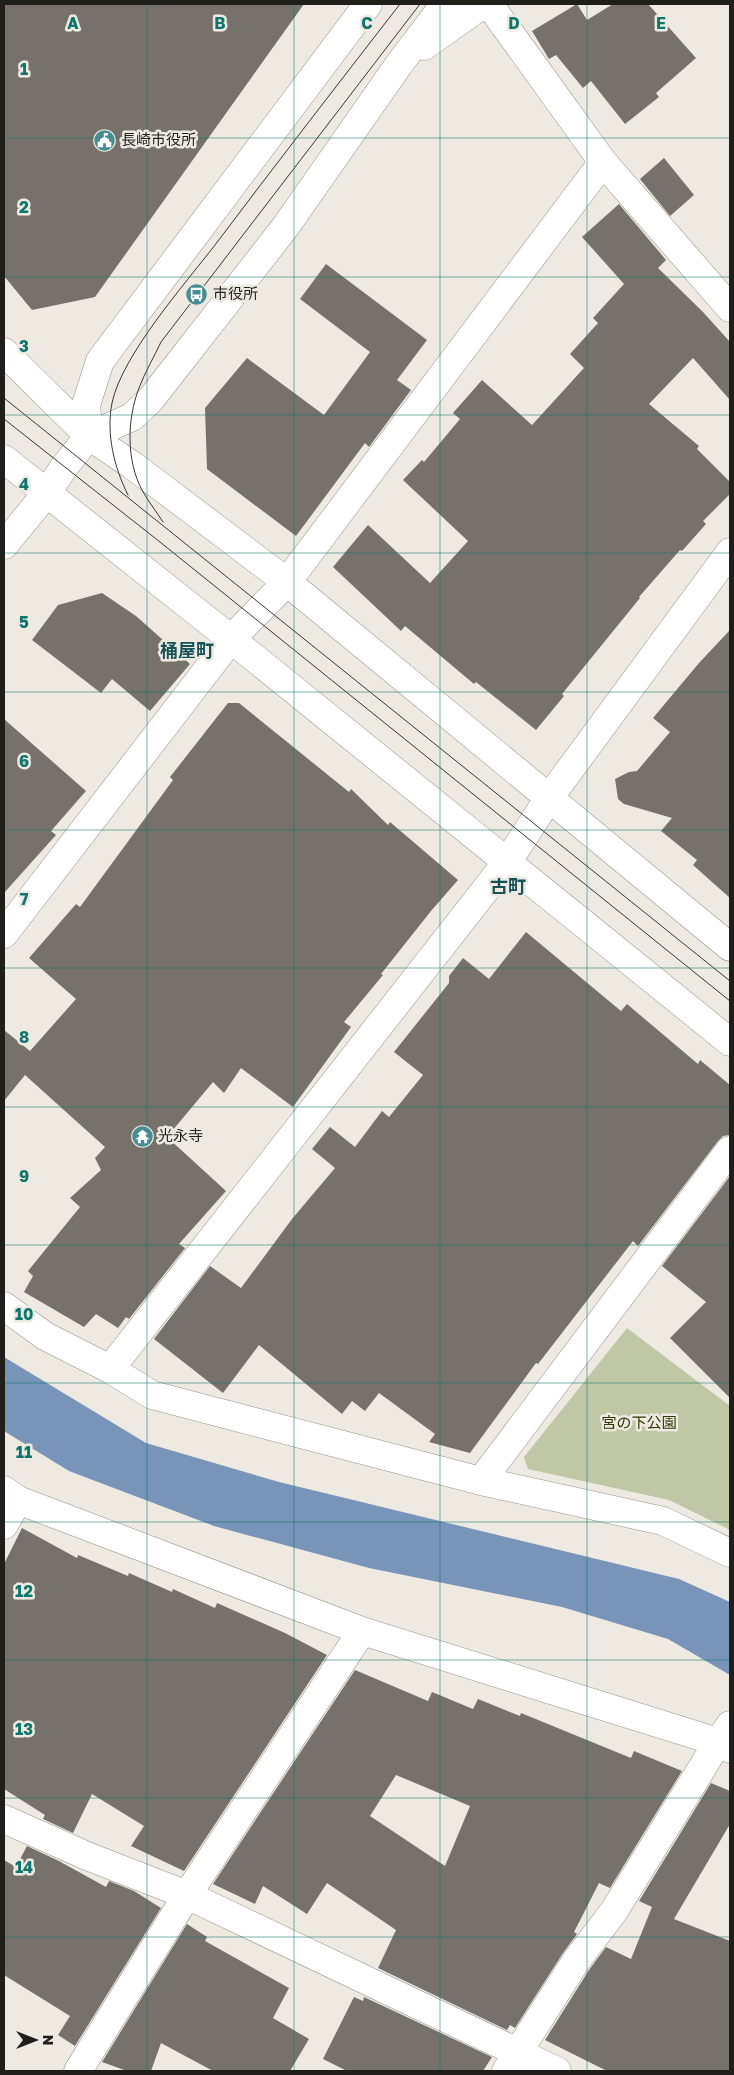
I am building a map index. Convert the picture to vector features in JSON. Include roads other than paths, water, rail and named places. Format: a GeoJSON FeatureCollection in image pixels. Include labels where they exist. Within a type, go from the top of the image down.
{"type":"FeatureCollection","features":[{"type":"Feature","properties":{"kind":"street"},"geometry":{"type":"LineString","coordinates":[[89,436],[86,405],[100,361],[354,16],[368,4]]}},
{"type":"Feature","properties":{"kind":"street"},"geometry":{"type":"LineString","coordinates":[[4,545],[46,494],[64,467],[89,436],[132,417],[151,399],[286,226],[400,63],[445,4]]}},
{"type":"Feature","properties":{"kind":"street"},"geometry":{"type":"LineString","coordinates":[[400,63],[483,4]]}},
{"type":"Feature","properties":{"kind":"street"},"geometry":{"type":"LineString","coordinates":[[489,4],[603,162],[730,308]]}},
{"type":"Feature","properties":{"kind":"street"},"geometry":{"type":"LineString","coordinates":[[4,934],[231,639],[287,582],[603,162]]}},
{"type":"Feature","properties":{"kind":"street"},"geometry":{"type":"LineString","coordinates":[[4,352],[89,436],[132,465],[287,582],[730,947]]}},
{"type":"Feature","properties":{"kind":"street"},"geometry":{"type":"LineString","coordinates":[[4,459],[231,639],[730,1042]]}},
{"type":"Feature","properties":{"kind":"street"},"geometry":{"type":"LineString","coordinates":[[110,1369],[508,862],[549,798],[730,552]]}},
{"type":"Feature","properties":{"kind":"street"},"geometry":{"type":"LineString","coordinates":[[481,1482],[730,1150]]}},
{"type":"Feature","properties":{"kind":"street"},"geometry":{"type":"LineString","coordinates":[[4,1306],[44,1336],[110,1369],[152,1395],[481,1482],[663,1520],[730,1552]]}},
{"type":"Feature","properties":{"kind":"street"},"geometry":{"type":"LineString","coordinates":[[4,1525],[11,1495],[362,1631],[726,1738],[614,1911],[576,1961],[512,2062]]}},
{"type":"Feature","properties":{"kind":"street"},"geometry":{"type":"LineString","coordinates":[[78,2071],[187,1895],[362,1631]]}},
{"type":"Feature","properties":{"kind":"street"},"geometry":{"type":"LineString","coordinates":[[4,1819],[87,1856],[187,1895],[512,2062],[557,2071]]}},
{"type":"Feature","properties":{"kind":"water"},"geometry":{"type":"Polygon","coordinates":[[[4,1357],[146,1443],[279,1482],[679,1579],[730,1602],[730,1675],[668,1639],[562,1607],[369,1568],[214,1526],[69,1471],[4,1431],[4,1357]]]}},
{"type":"Feature","properties":{"kind":"tram line"},"geometry":{"type":"LineString","coordinates":[[128,495],[115,462],[110,427],[112,403],[118,384],[128,364],[141,342],[172,299],[400,4]]}},
{"type":"Feature","properties":{"kind":"tram line"},"geometry":{"type":"LineString","coordinates":[[163,522],[142,490],[133,466],[131,453],[130,426],[132,413],[139,388],[147,370],[161,342],[420,4]]}},
{"type":"Feature","properties":{"kind":"tram line"},"geometry":{"type":"LineString","coordinates":[[4,398],[730,981]]}},
{"type":"Feature","properties":{"kind":"tram line"},"geometry":{"type":"LineString","coordinates":[[4,419],[160,542],[730,1001]]}},
{"type":"Feature","properties":{"kind":"place","name":"長崎市役所"},"geometry":{"type":"Point","coordinates":[105,140]}},
{"type":"Feature","properties":{"kind":"place","name":"市役所"},"geometry":{"type":"Point","coordinates":[197,294]}},
{"type":"Feature","properties":{"kind":"place","name":"光永寺"},"geometry":{"type":"Point","coordinates":[142,1136]}},
{"type":"Feature","properties":{"kind":"district","name":"桶屋町"},"geometry":{"type":"Point","coordinates":[187,651]}},
{"type":"Feature","properties":{"kind":"district","name":"古町"},"geometry":{"type":"Point","coordinates":[508,887]}},
{"type":"Feature","properties":{"kind":"park label","name":"宮の下公園"},"geometry":{"type":"Point","coordinates":[639,1423]}}]}
